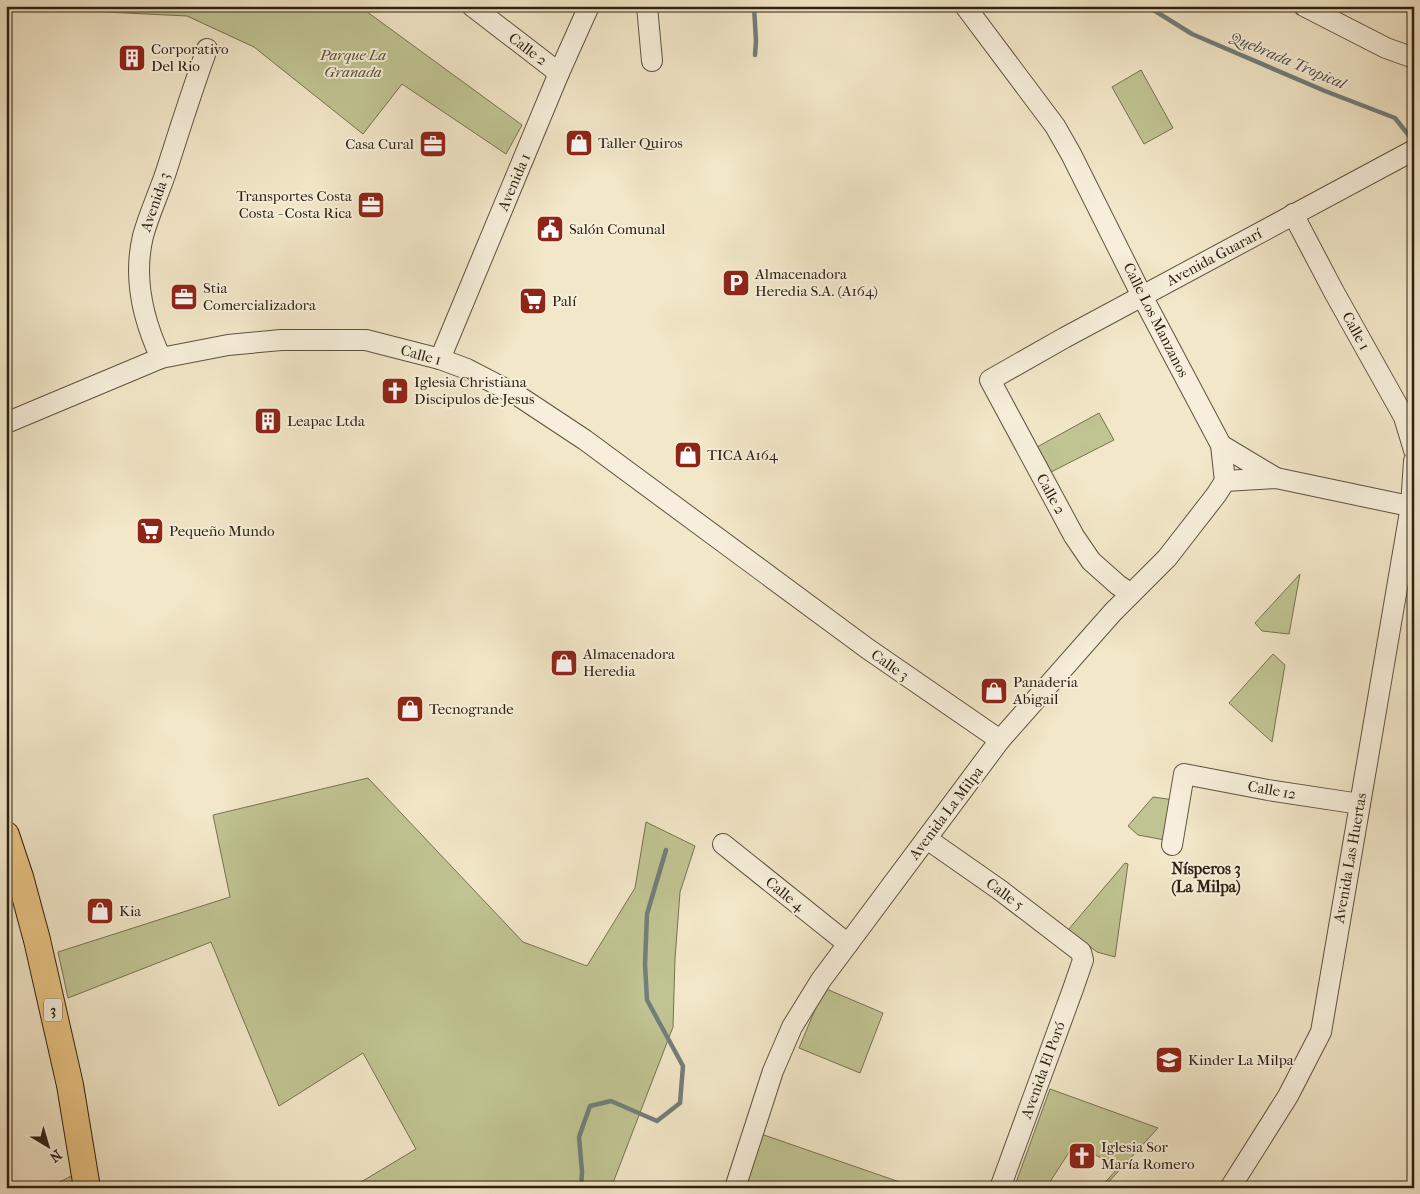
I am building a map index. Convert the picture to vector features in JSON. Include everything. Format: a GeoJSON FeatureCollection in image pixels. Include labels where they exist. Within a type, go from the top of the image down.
{"type":"FeatureCollection","features":[{"type":"Feature","properties":{"kind":"main road","name":"3"},"geometry":{"type":"LineString","coordinates":[[6,835],[20,877],[37,940],[70,1085],[88,1188]]}},
{"type":"Feature","properties":{"kind":"street","name":"Calle 2"},"geometry":{"type":"LineString","coordinates":[[472,6],[559,73]]}},
{"type":"Feature","properties":{"kind":"street","name":"Avenida 1"},"geometry":{"type":"LineString","coordinates":[[440,359],[559,73],[589,6]]}},
{"type":"Feature","properties":{"kind":"street"},"geometry":{"type":"LineString","coordinates":[[646,6],[652,61]]}},
{"type":"Feature","properties":{"kind":"street","name":"Calle Los Manzanos"},"geometry":{"type":"LineString","coordinates":[[965,6],[1059,133],[1221,446],[1225,481]]}},
{"type":"Feature","properties":{"kind":"street"},"geometry":{"type":"LineString","coordinates":[[1304,6],[1386,48],[1414,58]]}},
{"type":"Feature","properties":{"kind":"street","name":"Avenida 3"},"geometry":{"type":"LineString","coordinates":[[161,358],[151,336],[140,292],[139,268],[143,237],[161,189],[191,91],[207,49]]}},
{"type":"Feature","properties":{"kind":"street","name":"Avenida Guararí"},"geometry":{"type":"LineString","coordinates":[[990,380],[1293,214],[1409,153]]}},
{"type":"Feature","properties":{"kind":"street","name":"Calle 1"},"geometry":{"type":"LineString","coordinates":[[1293,214],[1404,417],[1414,450]]}},
{"type":"Feature","properties":{"kind":"street","name":"Calle 1"},"geometry":{"type":"LineString","coordinates":[[6,423],[161,358],[228,346],[281,340],[366,340],[440,359],[467,369],[517,394],[586,440],[782,585]]}},
{"type":"Feature","properties":{"kind":"street","name":"Calle 2"},"geometry":{"type":"LineString","coordinates":[[990,380],[1074,536],[1091,561],[1130,593]]}},
{"type":"Feature","properties":{"kind":"street"},"geometry":{"type":"LineString","coordinates":[[1221,446],[1276,478]]}},
{"type":"Feature","properties":{"kind":"street"},"geometry":{"type":"LineString","coordinates":[[1225,481],[1276,478],[1412,506],[1414,462]]}},
{"type":"Feature","properties":{"kind":"street","name":"Avenida La Milpa"},"geometry":{"type":"LineString","coordinates":[[735,1188],[772,1072],[792,1027],[821,980],[1000,740],[1130,593],[1167,558],[1225,481]]}},
{"type":"Feature","properties":{"kind":"street","name":"Avenida Las Huertas"},"geometry":{"type":"LineString","coordinates":[[1230,1188],[1288,1096],[1321,1032],[1412,506]]}},
{"type":"Feature","properties":{"kind":"street","name":"Calle 3"},"geometry":{"type":"LineString","coordinates":[[782,585],[868,649],[1000,740]]}},
{"type":"Feature","properties":{"kind":"street","name":"Calle 12"},"geometry":{"type":"LineString","coordinates":[[1172,845],[1184,774],[1360,804]]}},
{"type":"Feature","properties":{"kind":"street","name":"Calle 5"},"geometry":{"type":"LineString","coordinates":[[927,839],[1000,890],[1081,952]]}},
{"type":"Feature","properties":{"kind":"street","name":"Calle 4"},"geometry":{"type":"LineString","coordinates":[[722,844],[848,944]]}},
{"type":"Feature","properties":{"kind":"street","name":"Avenida El Poró"},"geometry":{"type":"LineString","coordinates":[[1000,1188],[1083,960],[1081,952]]}},
{"type":"Feature","properties":{"kind":"green space","name":"Parque La Granada"},"geometry":{"type":"Polygon","coordinates":[[[107,6],[359,6],[522,125],[506,154],[402,84],[363,134],[254,47],[187,16],[105,12],[107,6]]]}},
{"type":"Feature","properties":{"kind":"green space"},"geometry":{"type":"Polygon","coordinates":[[[1141,70],[1173,128],[1144,144],[1112,87],[1141,70]]]}},
{"type":"Feature","properties":{"kind":"green space"},"geometry":{"type":"Polygon","coordinates":[[[1099,413],[1114,440],[1051,472],[1037,447],[1099,413]]]}},
{"type":"Feature","properties":{"kind":"green space"},"geometry":{"type":"Polygon","coordinates":[[[1300,574],[1289,634],[1262,631],[1255,623],[1300,574]]]}},
{"type":"Feature","properties":{"kind":"green space"},"geometry":{"type":"Polygon","coordinates":[[[1273,654],[1285,665],[1272,742],[1229,703],[1273,654]]]}},
{"type":"Feature","properties":{"kind":"green space"},"geometry":{"type":"Polygon","coordinates":[[[368,778],[523,942],[587,966],[635,888],[646,822],[695,846],[680,892],[675,959],[673,1027],[611,1188],[351,1188],[416,1149],[363,1053],[279,1106],[211,942],[68,998],[58,952],[230,897],[213,815],[368,778]]]}},
{"type":"Feature","properties":{"kind":"green space"},"geometry":{"type":"Polygon","coordinates":[[[1153,797],[1175,800],[1170,841],[1138,835],[1128,826],[1153,797]]]}},
{"type":"Feature","properties":{"kind":"green space"},"geometry":{"type":"Polygon","coordinates":[[[1125,863],[1128,864],[1115,957],[1097,952],[1068,930],[1125,863]]]}},
{"type":"Feature","properties":{"kind":"green space"},"geometry":{"type":"Polygon","coordinates":[[[824,988],[883,1013],[860,1073],[799,1048],[824,988]]]}},
{"type":"Feature","properties":{"kind":"green space"},"geometry":{"type":"Polygon","coordinates":[[[1050,1089],[1158,1128],[1103,1188],[1100,1188],[1118,1168],[1075,1143],[1046,1188],[1014,1188],[1050,1089]]]}},
{"type":"Feature","properties":{"kind":"green space"},"geometry":{"type":"Polygon","coordinates":[[[761,1134],[917,1188],[797,1188],[747,1182],[761,1134]]]}},
{"type":"Feature","properties":{"kind":"green space"},"geometry":{"type":"Polygon","coordinates":[[[75,1174],[78,1188],[48,1188],[75,1174]]]}},
{"type":"Feature","properties":{"kind":"waterway"},"geometry":{"type":"LineString","coordinates":[[754,6],[755,55]]}},
{"type":"Feature","properties":{"kind":"waterway","name":"Quebrada Tropical"},"geometry":{"type":"LineString","coordinates":[[1147,6],[1192,34],[1325,91],[1395,118],[1414,142]]}},
{"type":"Feature","properties":{"kind":"waterway"},"geometry":{"type":"LineString","coordinates":[[581,1188],[582,1172],[579,1137],[590,1106],[611,1101],[657,1121],[680,1103],[683,1066],[647,1000],[645,964],[647,914],[666,850]]}},
{"type":"Feature","properties":{"kind":"place","name":"Corporativo Del Rio"},"geometry":{"type":"Point","coordinates":[132,58]}},
{"type":"Feature","properties":{"kind":"place","name":"Taller Quiros"},"geometry":{"type":"Point","coordinates":[579,143]}},
{"type":"Feature","properties":{"kind":"place","name":"Casa Cural"},"geometry":{"type":"Point","coordinates":[433,144]}},
{"type":"Feature","properties":{"kind":"place","name":"Transportes Costa Costa - Costa Rica"},"geometry":{"type":"Point","coordinates":[371,205]}},
{"type":"Feature","properties":{"kind":"place","name":"Salón Comunal"},"geometry":{"type":"Point","coordinates":[550,229]}},
{"type":"Feature","properties":{"kind":"place","name":"Almacenadora Heredia S.A. (A164)"},"geometry":{"type":"Point","coordinates":[736,283]}},
{"type":"Feature","properties":{"kind":"place","name":"Stia Comercializadora"},"geometry":{"type":"Point","coordinates":[184,297]}},
{"type":"Feature","properties":{"kind":"place","name":"Palí"},"geometry":{"type":"Point","coordinates":[533,301]}},
{"type":"Feature","properties":{"kind":"place","name":"Iglesia Christiana Discipulos de Jesus"},"geometry":{"type":"Point","coordinates":[395,391]}},
{"type":"Feature","properties":{"kind":"place","name":"Leapac Ltda"},"geometry":{"type":"Point","coordinates":[268,421]}},
{"type":"Feature","properties":{"kind":"place","name":"TICA A164"},"geometry":{"type":"Point","coordinates":[688,455]}},
{"type":"Feature","properties":{"kind":"place","name":"Pequeño Mundo"},"geometry":{"type":"Point","coordinates":[150,531]}},
{"type":"Feature","properties":{"kind":"place","name":"Almacenadora Heredia"},"geometry":{"type":"Point","coordinates":[564,663]}},
{"type":"Feature","properties":{"kind":"place","name":"Panaderia Abigail"},"geometry":{"type":"Point","coordinates":[994,691]}},
{"type":"Feature","properties":{"kind":"place","name":"Tecnogrande"},"geometry":{"type":"Point","coordinates":[410,709]}},
{"type":"Feature","properties":{"kind":"place","name":"Kia"},"geometry":{"type":"Point","coordinates":[100,911]}},
{"type":"Feature","properties":{"kind":"place","name":"Kinder La Milpa"},"geometry":{"type":"Point","coordinates":[1169,1060]}},
{"type":"Feature","properties":{"kind":"place","name":"Iglesia Sor María Romero"},"geometry":{"type":"Point","coordinates":[1082,1156]}},
{"type":"Feature","properties":{"kind":"district","name":"Nísperos 3 (La Milpa)"},"geometry":{"type":"Point","coordinates":[1206,877]}}]}
